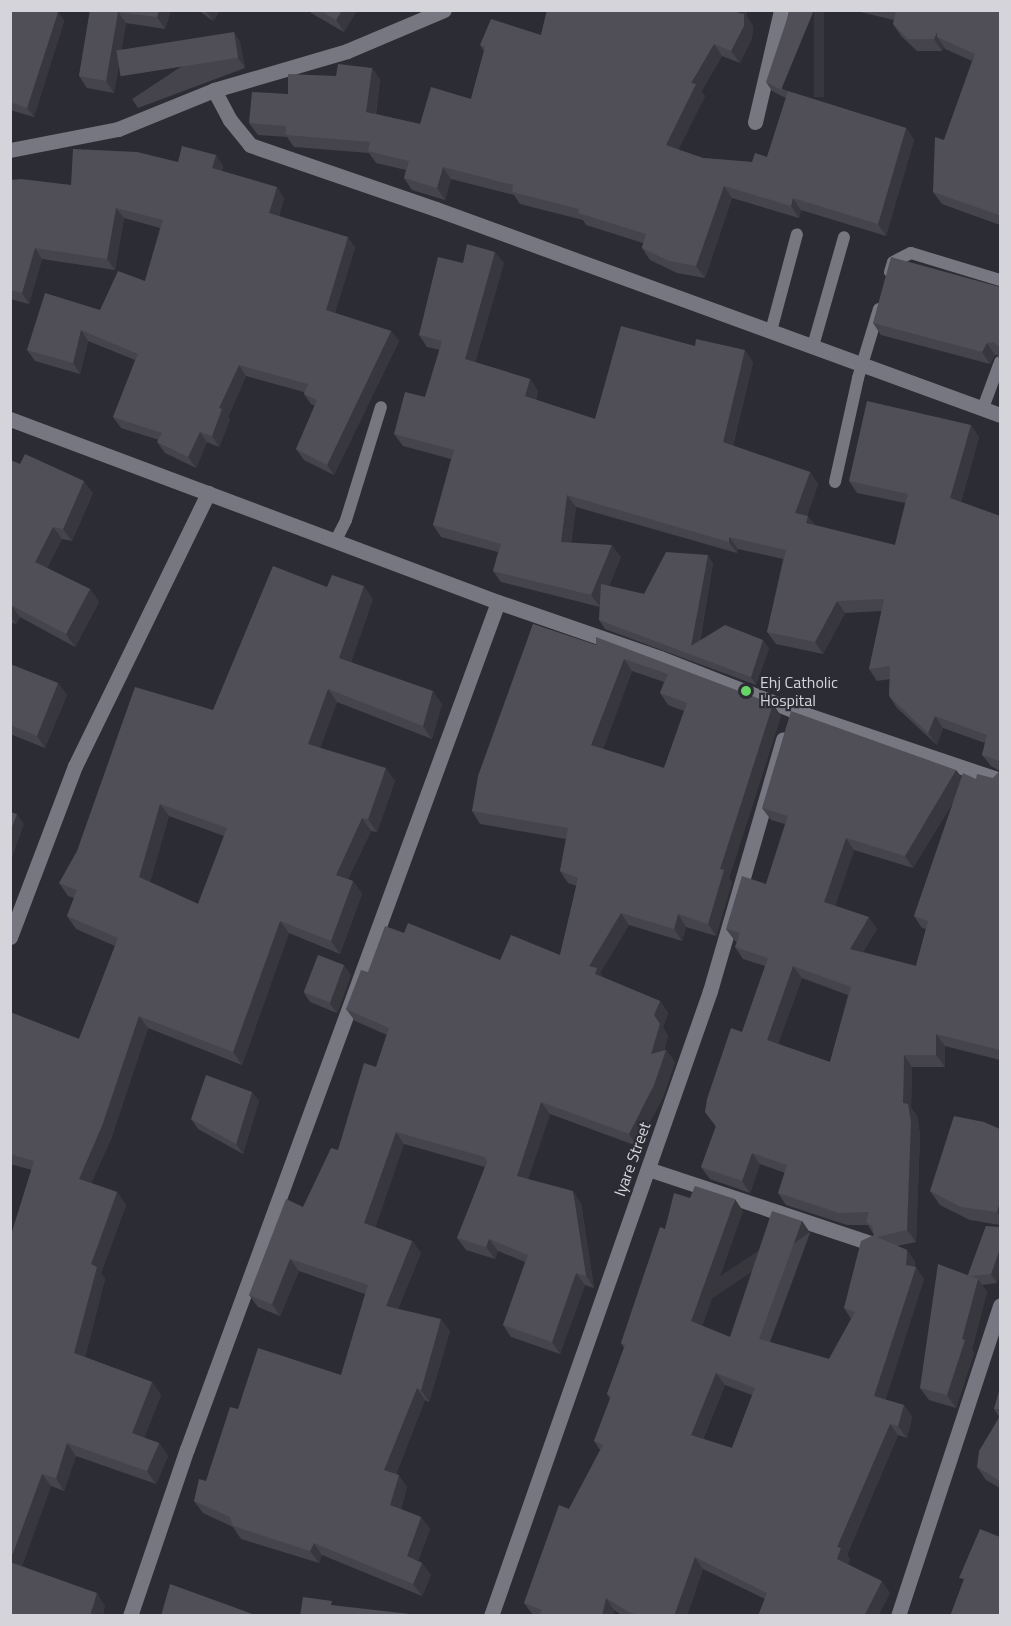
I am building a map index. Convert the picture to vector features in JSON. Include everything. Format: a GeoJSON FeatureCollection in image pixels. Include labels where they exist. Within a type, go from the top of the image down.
{"type":"FeatureCollection","features":[{"type":"Feature","properties":{"kind":"street"},"geometry":{"type":"LineString","coordinates":[[10,150],[118,129],[214,90],[346,51],[444,10]]}},
{"type":"Feature","properties":{"kind":"street"},"geometry":{"type":"LineString","coordinates":[[755,122],[781,10]]}},
{"type":"Feature","properties":{"kind":"street"},"geometry":{"type":"LineString","coordinates":[[214,90],[230,120],[250,145],[1000,415]]}},
{"type":"Feature","properties":{"kind":"street"},"geometry":{"type":"LineString","coordinates":[[10,419],[498,603],[660,658],[793,711],[1000,780]]}},
{"type":"Feature","properties":{"kind":"street"},"geometry":{"type":"LineString","coordinates":[[10,937],[75,766],[208,493]]}},
{"type":"Feature","properties":{"kind":"street"},"geometry":{"type":"LineString","coordinates":[[130,1616],[187,1449],[498,603]]}},
{"type":"Feature","properties":{"kind":"street","name":"Iyare Street"},"geometry":{"type":"LineString","coordinates":[[491,1616],[710,991],[793,711]]}},
{"type":"Feature","properties":{"kind":"street"},"geometry":{"type":"LineString","coordinates":[[648,1169],[873,1244]]}},
{"type":"Feature","properties":{"kind":"street"},"geometry":{"type":"LineString","coordinates":[[898,1616],[1000,1305]]}},
{"type":"Feature","properties":{"kind":"lane"},"geometry":{"type":"LineString","coordinates":[[771,331],[797,234]]}},
{"type":"Feature","properties":{"kind":"lane"},"geometry":{"type":"LineString","coordinates":[[813,346],[844,237]]}},
{"type":"Feature","properties":{"kind":"lane"},"geometry":{"type":"LineString","coordinates":[[835,482],[863,365],[893,262],[911,253],[1000,280]]}},
{"type":"Feature","properties":{"kind":"lane"},"geometry":{"type":"LineString","coordinates":[[983,408],[1000,362]]}},
{"type":"Feature","properties":{"kind":"lane"},"geometry":{"type":"LineString","coordinates":[[336,540],[346,520],[381,407]]}},
{"type":"Feature","properties":{"kind":"building"},"geometry":{"type":"Polygon","coordinates":[[[10,10],[58,12],[27,108],[10,102],[10,10]]]}},
{"type":"Feature","properties":{"kind":"building"},"geometry":{"type":"Polygon","coordinates":[[[90,10],[159,10],[157,17],[118,12],[106,81],[79,76],[90,10]]]}},
{"type":"Feature","properties":{"kind":"building"},"geometry":{"type":"Polygon","coordinates":[[[319,10],[342,10],[336,20],[319,10]]]}},
{"type":"Feature","properties":{"kind":"building"},"geometry":{"type":"Polygon","coordinates":[[[547,10],[738,10],[738,13],[744,14],[744,26],[731,51],[714,44],[691,83],[696,84],[666,145],[703,158],[752,162],[755,153],[767,157],[788,91],[906,128],[878,224],[793,198],[791,206],[724,186],[696,266],[669,261],[642,248],[646,234],[578,213],[579,209],[512,192],[513,185],[443,167],[437,188],[404,178],[409,161],[368,151],[370,142],[286,135],[286,126],[249,123],[252,92],[288,94],[288,74],[336,76],[338,64],[372,68],[366,112],[420,124],[431,87],[471,99],[485,47],[480,45],[491,19],[541,35],[547,10]]]}},
{"type":"Feature","properties":{"kind":"building"},"geometry":{"type":"Polygon","coordinates":[[[790,10],[814,10],[781,90],[766,82],[790,10]]]}},
{"type":"Feature","properties":{"kind":"building"},"geometry":{"type":"Polygon","coordinates":[[[896,10],[1000,10],[999,215],[933,192],[935,137],[944,140],[975,54],[937,37],[937,32],[934,39],[908,39],[893,24],[896,10]]]}},
{"type":"Feature","properties":{"kind":"building"},"geometry":{"type":"Polygon","coordinates":[[[234,32],[238,58],[121,76],[116,51],[234,32]]]}},
{"type":"Feature","properties":{"kind":"building"},"geometry":{"type":"Polygon","coordinates":[[[182,146],[216,155],[212,168],[277,187],[269,213],[348,237],[326,310],[391,331],[327,465],[296,449],[317,400],[304,394],[308,384],[239,365],[219,408],[222,409],[212,436],[200,432],[188,457],[157,442],[162,433],[113,417],[138,354],[81,330],[73,363],[27,350],[45,293],[100,310],[118,271],[145,281],[163,220],[116,208],[107,259],[35,248],[22,293],[10,290],[10,180],[21,179],[71,185],[73,149],[137,152],[178,162],[182,146]]]}},
{"type":"Feature","properties":{"kind":"building"},"geometry":{"type":"Polygon","coordinates":[[[467,244],[495,252],[465,359],[530,379],[525,396],[595,419],[621,326],[695,346],[696,339],[745,350],[723,442],[810,472],[795,513],[808,516],[806,523],[895,545],[908,494],[849,481],[867,401],[971,425],[950,498],[1000,516],[1000,769],[999,761],[982,755],[987,735],[935,716],[928,733],[889,696],[890,666],[869,669],[884,599],[837,601],[815,642],[767,632],[786,550],[729,537],[729,542],[567,495],[561,542],[612,545],[591,595],[493,571],[501,544],[433,525],[454,450],[394,434],[405,392],[425,397],[442,341],[419,335],[438,257],[463,263],[467,244]]]}},
{"type":"Feature","properties":{"kind":"building"},"geometry":{"type":"Polygon","coordinates":[[[891,257],[1000,287],[1000,348],[994,342],[987,343],[982,352],[873,323],[891,257]]]}},
{"type":"Feature","properties":{"kind":"building"},"geometry":{"type":"Polygon","coordinates":[[[25,454],[84,481],[63,529],[53,527],[35,562],[90,589],[66,634],[10,606],[10,460],[20,464],[25,454]]]}},
{"type":"Feature","properties":{"kind":"building"},"geometry":{"type":"Polygon","coordinates":[[[666,552],[708,555],[691,646],[725,625],[763,640],[751,677],[599,620],[601,584],[644,594],[666,552]]]}},
{"type":"Feature","properties":{"kind":"building"},"geometry":{"type":"Polygon","coordinates":[[[273,566],[327,587],[332,575],[364,586],[339,658],[433,691],[423,726],[328,689],[308,744],[386,768],[368,819],[362,818],[336,875],[353,881],[331,941],[280,921],[233,1052],[139,1016],[102,1126],[79,1179],[117,1192],[91,1264],[97,1267],[74,1353],[152,1382],[132,1433],[159,1443],[147,1471],[67,1443],[56,1478],[42,1474],[10,1561],[10,1238],[34,1161],[10,1154],[10,1012],[79,1039],[118,938],[67,916],[77,890],[59,883],[77,851],[135,687],[213,710],[273,566]],[[160,804],[139,877],[198,904],[227,828],[160,804]]]}},
{"type":"Feature","properties":{"kind":"building"},"geometry":{"type":"Polygon","coordinates":[[[533,624],[596,645],[596,637],[773,704],[720,869],[724,870],[708,924],[678,914],[674,929],[621,913],[589,966],[597,968],[595,974],[660,1001],[654,1015],[660,1024],[651,1054],[666,1050],[654,1085],[629,1134],[541,1102],[517,1176],[573,1191],[586,1276],[576,1273],[552,1342],[503,1325],[528,1255],[489,1239],[486,1247],[457,1238],[487,1162],[485,1157],[396,1132],[364,1223],[412,1241],[386,1306],[441,1319],[421,1390],[417,1388],[384,1470],[399,1475],[390,1505],[421,1517],[407,1556],[422,1563],[413,1584],[314,1543],[310,1551],[233,1526],[230,1517],[194,1501],[199,1479],[206,1481],[230,1407],[238,1409],[258,1348],[341,1375],[368,1285],[290,1259],[272,1304],[249,1295],[286,1199],[303,1207],[331,1148],[338,1150],[364,1063],[376,1067],[389,1028],[346,1009],[361,970],[368,972],[385,926],[404,933],[408,923],[500,960],[511,935],[560,955],[578,878],[560,871],[568,828],[472,811],[478,776],[533,624]],[[624,659],[591,745],[664,768],[687,703],[660,693],[668,674],[624,659]]]}},
{"type":"Feature","properties":{"kind":"building"},"geometry":{"type":"Polygon","coordinates":[[[10,664],[58,683],[37,736],[10,725],[10,664]]]}},
{"type":"Feature","properties":{"kind":"building"},"geometry":{"type":"Polygon","coordinates":[[[791,711],[956,770],[905,856],[846,838],[824,902],[869,917],[850,949],[916,966],[928,921],[914,916],[963,773],[976,779],[977,774],[993,778],[1000,771],[1000,1050],[936,1034],[936,1055],[904,1055],[903,1103],[908,1104],[911,1122],[907,1230],[877,1237],[907,1250],[906,1265],[916,1267],[874,1396],[904,1405],[898,1426],[890,1424],[837,1547],[841,1548],[837,1559],[882,1581],[864,1616],[758,1616],[767,1593],[695,1557],[674,1616],[641,1616],[629,1612],[606,1598],[602,1616],[545,1616],[540,1613],[542,1610],[524,1603],[559,1505],[569,1509],[603,1445],[594,1441],[611,1396],[607,1394],[625,1345],[621,1343],[660,1227],[665,1229],[674,1193],[690,1198],[695,1186],[735,1199],[691,1321],[730,1337],[772,1211],[802,1221],[759,1339],[829,1359],[855,1312],[844,1308],[861,1241],[874,1235],[872,1226],[866,1222],[869,1212],[839,1213],[778,1193],[787,1165],[752,1153],[742,1181],[701,1167],[716,1126],[705,1112],[707,1099],[731,1028],[742,1032],[768,958],[735,947],[740,933],[726,929],[742,876],[766,884],[788,816],[762,808],[791,711]],[[793,966],[767,1040],[830,1062],[851,987],[793,966]],[[716,1373],[691,1435],[732,1448],[755,1388],[716,1373]]]}},
{"type":"Feature","properties":{"kind":"building"},"geometry":{"type":"Polygon","coordinates":[[[10,812],[17,814],[10,833],[10,812]]]}},
{"type":"Feature","properties":{"kind":"building"},"geometry":{"type":"Polygon","coordinates":[[[318,955],[344,965],[330,1002],[304,992],[318,955]]]}},
{"type":"Feature","properties":{"kind":"building"},"geometry":{"type":"Polygon","coordinates":[[[206,1075],[252,1092],[236,1144],[191,1119],[206,1075]]]}},
{"type":"Feature","properties":{"kind":"building"},"geometry":{"type":"Polygon","coordinates":[[[954,1116],[984,1122],[1000,1129],[1000,1201],[997,1212],[961,1207],[930,1191],[954,1116]]]}},
{"type":"Feature","properties":{"kind":"building"},"geometry":{"type":"Polygon","coordinates":[[[986,1226],[1000,1227],[1000,1249],[991,1274],[968,1275],[986,1226]]]}},
{"type":"Feature","properties":{"kind":"building"},"geometry":{"type":"Polygon","coordinates":[[[938,1264],[978,1279],[962,1339],[965,1340],[947,1395],[920,1388],[938,1264]]]}},
{"type":"Feature","properties":{"kind":"building"},"geometry":{"type":"Polygon","coordinates":[[[1000,1388],[1000,1409],[994,1409],[1000,1388]]]}},
{"type":"Feature","properties":{"kind":"building"},"geometry":{"type":"Polygon","coordinates":[[[1000,1416],[1000,1481],[977,1467],[979,1451],[1000,1416]]]}},
{"type":"Feature","properties":{"kind":"building"},"geometry":{"type":"Polygon","coordinates":[[[980,1529],[1000,1537],[1000,1616],[950,1616],[964,1579],[959,1578],[980,1529]]]}},
{"type":"Feature","properties":{"kind":"building"},"geometry":{"type":"Polygon","coordinates":[[[10,1562],[97,1593],[90,1616],[10,1616],[10,1562]]]}},
{"type":"Feature","properties":{"kind":"building"},"geometry":{"type":"Polygon","coordinates":[[[170,1584],[258,1616],[161,1616],[170,1584]]]}},
{"type":"Feature","properties":{"kind":"building"},"geometry":{"type":"Polygon","coordinates":[[[303,1597],[332,1601],[331,1605],[419,1615],[300,1616],[303,1597]]]}},
{"type":"Feature","properties":{"kind":"place","name":"Ehj Catholic Hospital"},"geometry":{"type":"Point","coordinates":[746,691]}}]}
